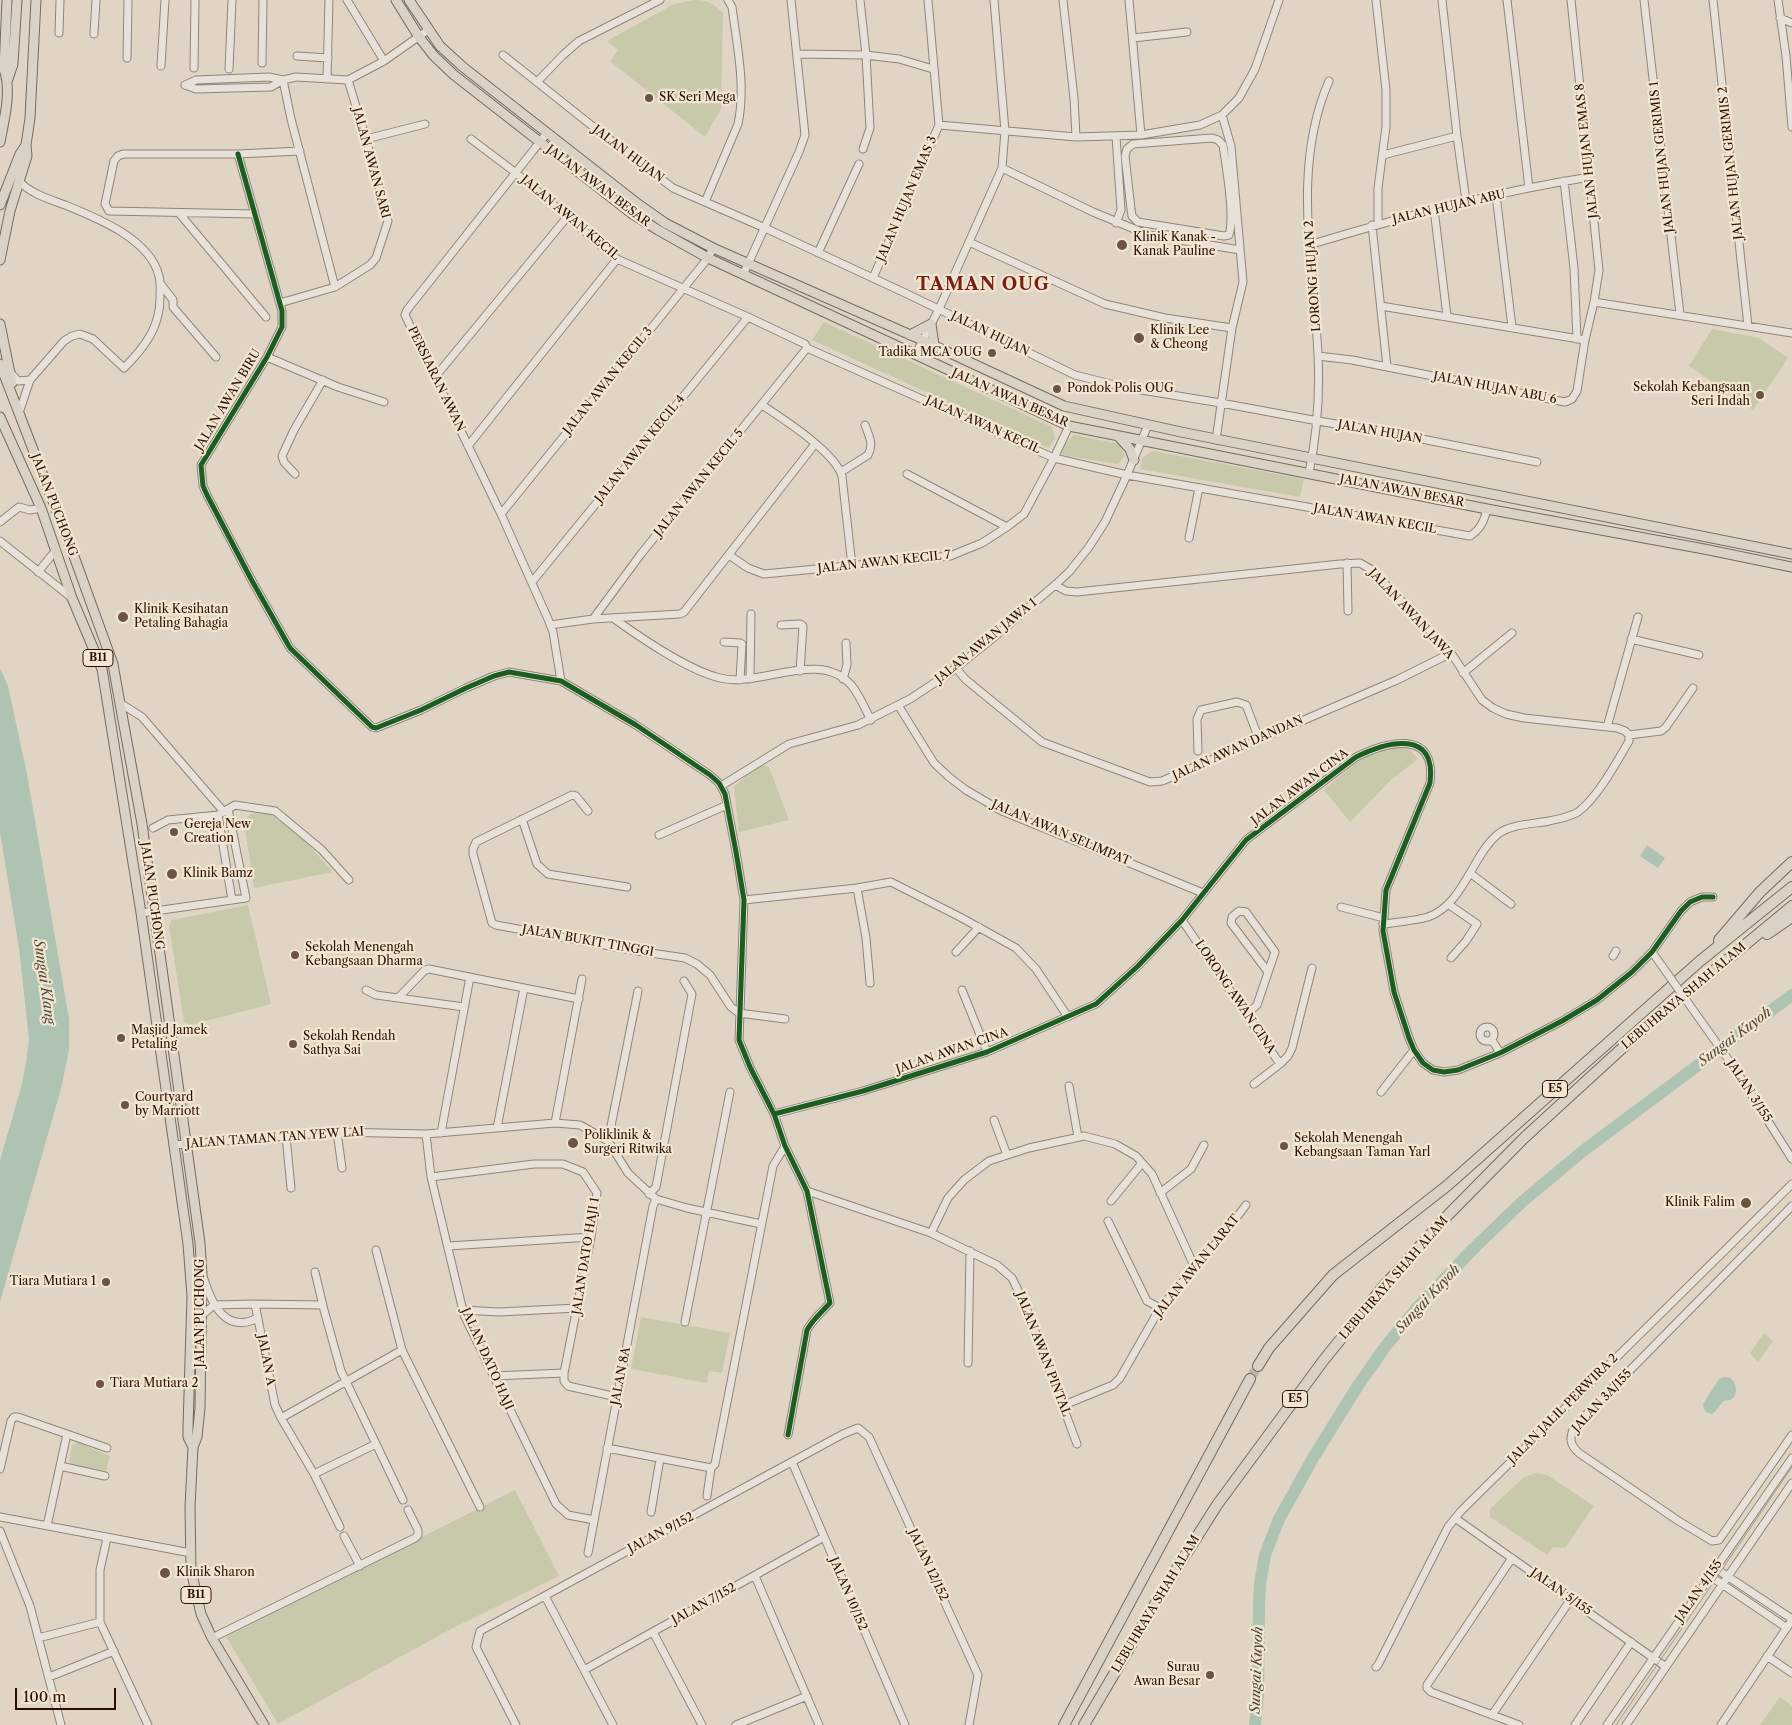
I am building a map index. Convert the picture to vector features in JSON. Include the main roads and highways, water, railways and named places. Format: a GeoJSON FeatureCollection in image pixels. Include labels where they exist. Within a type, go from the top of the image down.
{"type":"FeatureCollection","features":[{"type":"Feature","properties":{"kind":"highway"},"geometry":{"type":"LineString","coordinates":[[1700,961],[1760,892],[1792,862]]}},
{"type":"Feature","properties":{"kind":"highway","name":"LEBUHRAYA SHAH ALAM"},"geometry":{"type":"LineString","coordinates":[[1258,1366],[1269,1348],[1333,1275],[1455,1179],[1700,961],[1792,886]]}},
{"type":"Feature","properties":{"kind":"highway","name":"LEBUHRAYA SHAH ALAM"},"geometry":{"type":"LineString","coordinates":[[1084,1725],[1164,1589],[1218,1505],[1323,1361],[1382,1288],[1449,1214],[1524,1138],[1642,1030],[1792,906]]}},
{"type":"Feature","properties":{"kind":"highway"},"geometry":{"type":"LineString","coordinates":[[1711,974],[1792,917]]}},
{"type":"Feature","properties":{"kind":"highway","name":"LEBUHRAYA SHAH ALAM"},"geometry":{"type":"LineString","coordinates":[[1064,1725],[1250,1379]]}},
{"type":"Feature","properties":{"kind":"main road"},"geometry":{"type":"LineString","coordinates":[[7,0],[4,69],[8,79]]}},
{"type":"Feature","properties":{"kind":"main road"},"geometry":{"type":"LineString","coordinates":[[0,142],[4,122],[4,89],[14,64],[17,0]]}},
{"type":"Feature","properties":{"kind":"main road"},"geometry":{"type":"LineString","coordinates":[[0,260],[26,156],[30,118],[36,0]]}},
{"type":"Feature","properties":{"kind":"main road","name":"JALAN AWAN BESAR"},"geometry":{"type":"LineString","coordinates":[[396,0],[418,37],[454,75],[631,213],[708,258],[1069,426],[1788,566]]}},
{"type":"Feature","properties":{"kind":"main road","name":"JALAN AWAN BESAR"},"geometry":{"type":"LineString","coordinates":[[409,0],[440,46],[462,68],[665,223],[713,248],[934,345],[1064,406],[1216,440],[1790,554]]}},
{"type":"Feature","properties":{"kind":"main road"},"geometry":{"type":"LineString","coordinates":[[0,205],[20,154],[26,145]]}},
{"type":"Feature","properties":{"kind":"main road"},"geometry":{"type":"LineString","coordinates":[[0,324],[14,399]]}},
{"type":"Feature","properties":{"kind":"main road"},"geometry":{"type":"LineString","coordinates":[[910,335],[931,324],[934,345]]}},
{"type":"Feature","properties":{"kind":"main road","name":"JALAN PUCHONG"},"geometry":{"type":"LineString","coordinates":[[0,364],[71,548],[113,664],[142,824],[200,1242],[202,1314],[199,1428],[193,1447],[191,1570],[201,1614],[212,1638],[264,1725]]}},
{"type":"Feature","properties":{"kind":"main road","name":"JALAN PUCHONG"},"geometry":{"type":"LineString","coordinates":[[0,417],[41,508],[72,598],[102,669],[141,913],[191,1276],[188,1437],[193,1447]]}},
{"type":"Feature","properties":{"kind":"main road"},"geometry":{"type":"LineString","coordinates":[[1117,435],[1127,445],[1134,460]]}},
{"type":"Feature","properties":{"kind":"main road"},"geometry":{"type":"LineString","coordinates":[[1612,518],[1623,534]]}},
{"type":"Feature","properties":{"kind":"water","name":"Sungai Klang"},"geometry":{"type":"Polygon","coordinates":[[[0,668],[8,686],[27,774],[69,1019],[69,1049],[62,1085],[0,1302],[0,1160],[21,1088],[29,1040],[19,948],[0,832],[0,668]]]}},
{"type":"Feature","properties":{"kind":"water"},"geometry":{"type":"Polygon","coordinates":[[[1647,845],[1665,858],[1658,868],[1640,856],[1647,845]]]}},
{"type":"Feature","properties":{"kind":"water"},"geometry":{"type":"Polygon","coordinates":[[[1724,1377],[1730,1378],[1734,1382],[1735,1395],[1732,1399],[1724,1401],[1712,1414],[1708,1413],[1703,1404],[1719,1379],[1724,1377]]]}},
{"type":"Feature","properties":{"kind":"waterway","name":"Sungai Kuyoh"},"geometry":{"type":"LineString","coordinates":[[1255,1725],[1258,1695],[1260,1584],[1265,1555],[1279,1519],[1313,1458],[1357,1387],[1385,1347],[1416,1309],[1473,1249],[1523,1201],[1583,1151],[1792,995]]}},
{"type":"Feature","properties":{"kind":"tunnel"},"geometry":{"type":"LineString","coordinates":[[1250,1379],[1258,1366]]}},
{"type":"Feature","properties":{"kind":"tram line"},"geometry":{"type":"LineString","coordinates":[[1616,1725],[1792,1467]]}},
{"type":"Feature","properties":{"kind":"place","name":"SK Seri Mega"},"geometry":{"type":"Point","coordinates":[649,98]}},
{"type":"Feature","properties":{"kind":"place","name":"Klinik Kanak - Kanak Pauline"},"geometry":{"type":"Point","coordinates":[1122,245]}},
{"type":"Feature","properties":{"kind":"place","name":"Klinik Lee & Cheong"},"geometry":{"type":"Point","coordinates":[1139,338]}},
{"type":"Feature","properties":{"kind":"place","name":"Tadika MCA OUG"},"geometry":{"type":"Point","coordinates":[992,353]}},
{"type":"Feature","properties":{"kind":"place","name":"Pondok Polis OUG"},"geometry":{"type":"Point","coordinates":[1057,389]}},
{"type":"Feature","properties":{"kind":"place","name":"Sekolah Kebangsaan Seri Indah"},"geometry":{"type":"Point","coordinates":[1760,395]}},
{"type":"Feature","properties":{"kind":"place","name":"Klinik Kesihatan Petaling Bahagia"},"geometry":{"type":"Point","coordinates":[123,617]}},
{"type":"Feature","properties":{"kind":"place","name":"Gereja New Creation"},"geometry":{"type":"Point","coordinates":[174,832]}},
{"type":"Feature","properties":{"kind":"place","name":"Klinik Bamz"},"geometry":{"type":"Point","coordinates":[172,874]}},
{"type":"Feature","properties":{"kind":"place","name":"Sekolah Menengah Kebangsaan Dharma"},"geometry":{"type":"Point","coordinates":[295,955]}},
{"type":"Feature","properties":{"kind":"place","name":"Masjid Jamek Petaling"},"geometry":{"type":"Point","coordinates":[121,1038]}},
{"type":"Feature","properties":{"kind":"place","name":"Sekolah Rendah Sathya Sai"},"geometry":{"type":"Point","coordinates":[293,1044]}},
{"type":"Feature","properties":{"kind":"place","name":"Courtyard by Marriott"},"geometry":{"type":"Point","coordinates":[125,1105]}},
{"type":"Feature","properties":{"kind":"place","name":"Poliklinik & Surgeri Ritwika"},"geometry":{"type":"Point","coordinates":[573,1143]}},
{"type":"Feature","properties":{"kind":"place","name":"Sekolah Menengah Kebangsaan Taman Yarl"},"geometry":{"type":"Point","coordinates":[1284,1146]}},
{"type":"Feature","properties":{"kind":"place","name":"Klinik Falim"},"geometry":{"type":"Point","coordinates":[1746,1203]}},
{"type":"Feature","properties":{"kind":"place","name":"Tiara Mutiara 1"},"geometry":{"type":"Point","coordinates":[106,1282]}},
{"type":"Feature","properties":{"kind":"place","name":"Tiara Mutiara 2"},"geometry":{"type":"Point","coordinates":[100,1384]}},
{"type":"Feature","properties":{"kind":"place","name":"Klinik Sharon"},"geometry":{"type":"Point","coordinates":[165,1573]}},
{"type":"Feature","properties":{"kind":"place","name":"Surau Awan Besar"},"geometry":{"type":"Point","coordinates":[1210,1675]}},
{"type":"Feature","properties":{"kind":"district","name":"TAMAN OUG"},"geometry":{"type":"Point","coordinates":[983,285]}}]}
